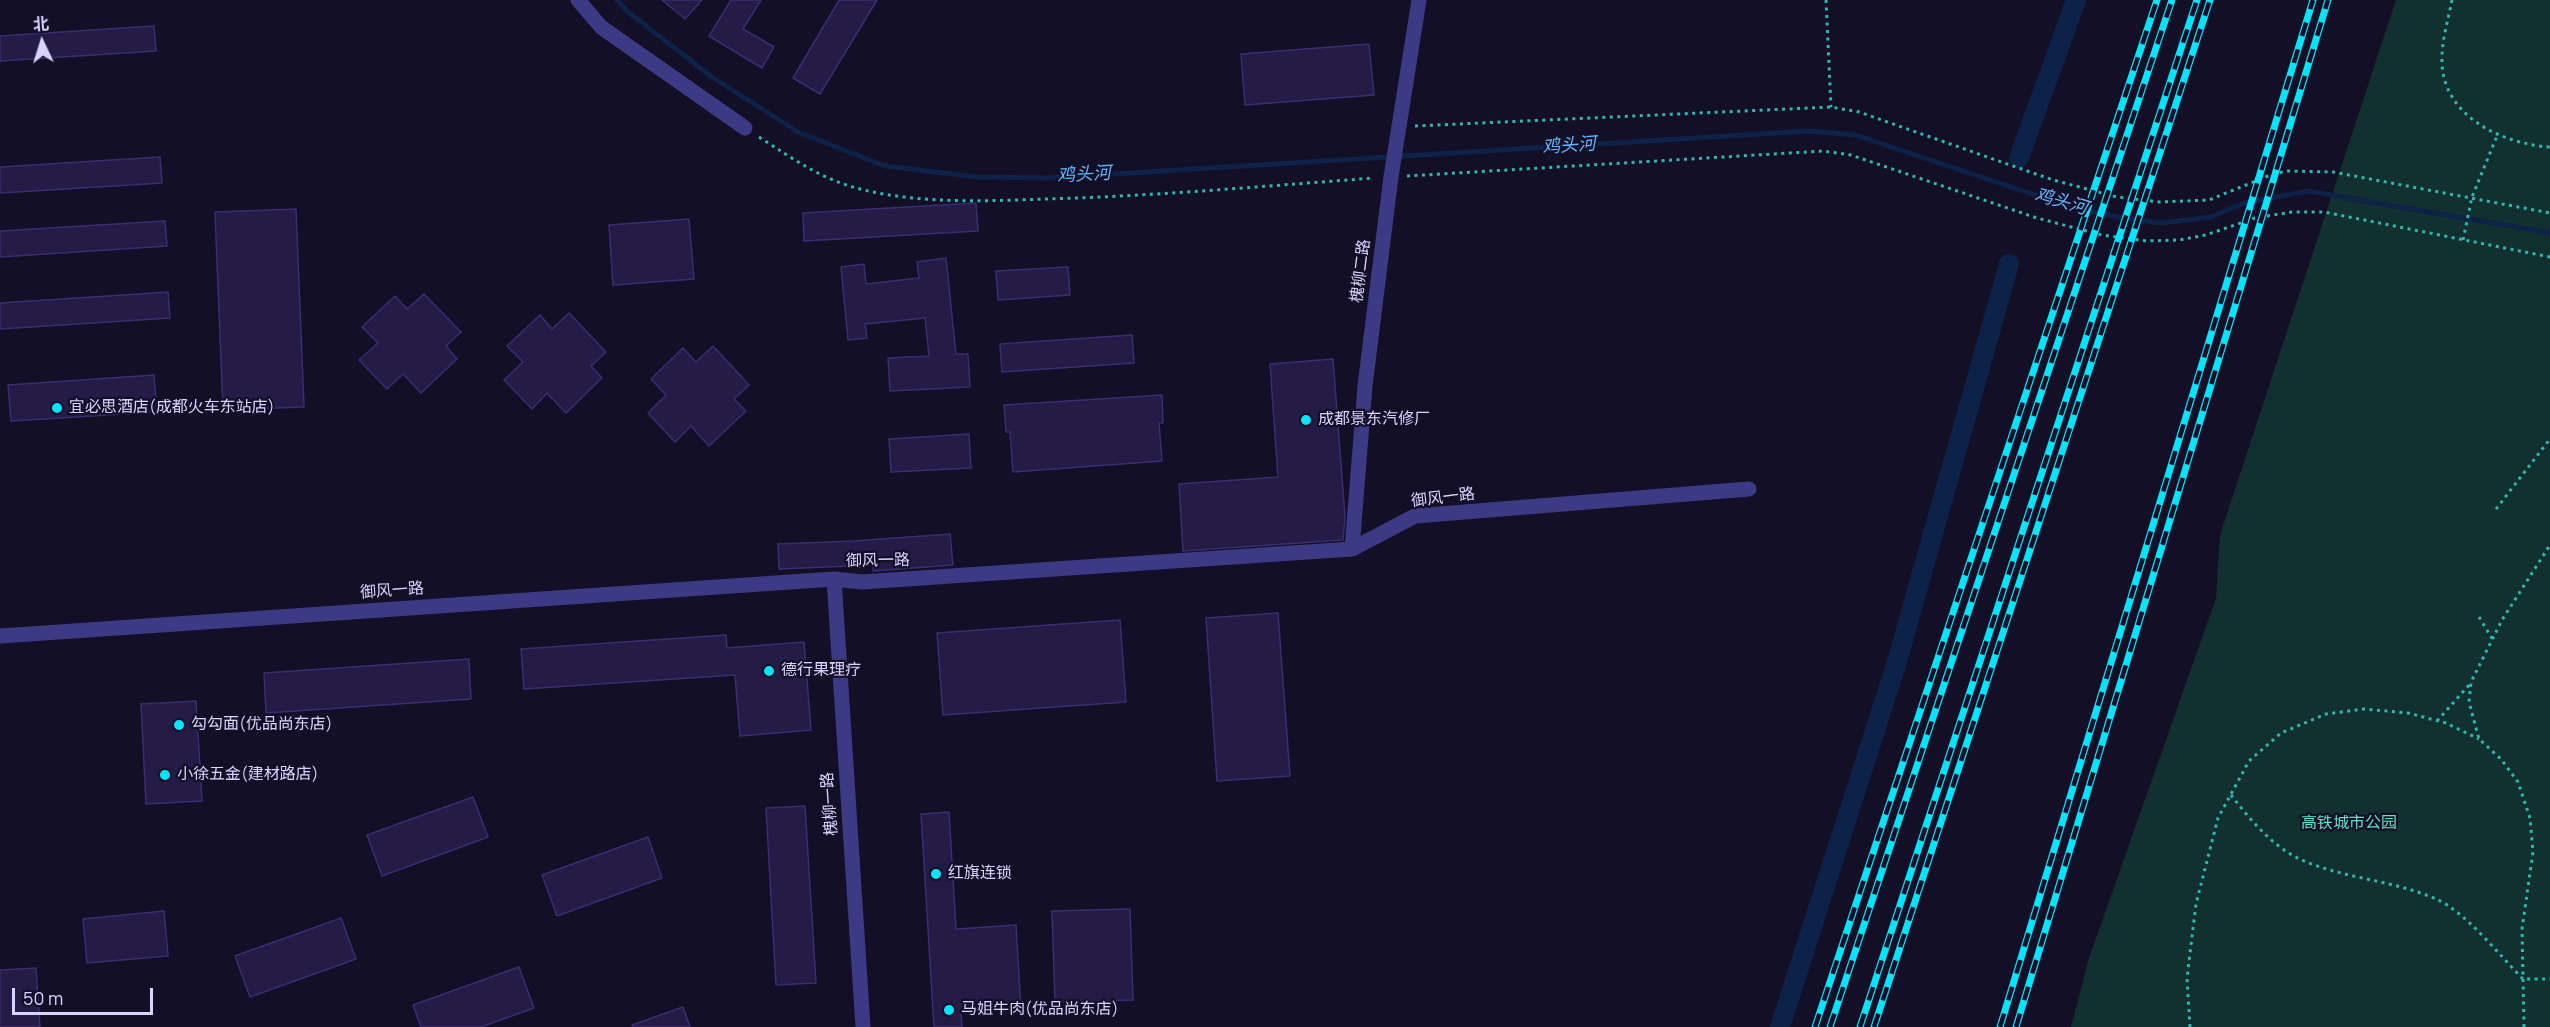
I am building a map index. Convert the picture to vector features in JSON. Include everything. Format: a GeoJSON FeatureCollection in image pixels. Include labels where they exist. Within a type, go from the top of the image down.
{"type":"FeatureCollection","features":[{"type":"Feature","properties":{"kind":"street"},"geometry":{"type":"LineString","coordinates":[[578,0],[601,27],[745,128]]}},
{"type":"Feature","properties":{"kind":"street","name":"槐柳二路"},"geometry":{"type":"LineString","coordinates":[[1352,549],[1365,386],[1390,177],[1419,0]]}},
{"type":"Feature","properties":{"kind":"street","name":"御风一路"},"geometry":{"type":"LineString","coordinates":[[0,636],[834,579],[862,582],[1352,549],[1415,516],[1749,489]]}},
{"type":"Feature","properties":{"kind":"street","name":"槐柳一路"},"geometry":{"type":"LineString","coordinates":[[834,579],[863,1027]]}},
{"type":"Feature","properties":{"kind":"path"},"geometry":{"type":"LineString","coordinates":[[1826,0],[1831,107]]}},
{"type":"Feature","properties":{"kind":"path"},"geometry":{"type":"LineString","coordinates":[[2452,0],[2442,46],[2442,67],[2452,97],[2471,118],[2497,136],[2528,146],[2550,147]]}},
{"type":"Feature","properties":{"kind":"path"},"geometry":{"type":"LineString","coordinates":[[1398,127],[1831,107],[1858,112],[2053,180],[2128,198],[2177,203],[2209,200],[2286,171],[2333,172],[2550,213]]}},
{"type":"Feature","properties":{"kind":"path"},"geometry":{"type":"LineString","coordinates":[[745,128],[817,174],[865,190],[927,199],[1013,200],[1107,197],[1390,177],[1838,152],[2037,218],[2102,235],[2146,241],[2179,240],[2206,235],[2255,218],[2292,212],[2324,213],[2550,257]]}},
{"type":"Feature","properties":{"kind":"path"},"geometry":{"type":"LineString","coordinates":[[2463,240],[2472,197],[2497,136]]}},
{"type":"Feature","properties":{"kind":"path"},"geometry":{"type":"LineString","coordinates":[[2496,509],[2550,439]]}},
{"type":"Feature","properties":{"kind":"path"},"geometry":{"type":"LineString","coordinates":[[2437,720],[2471,682],[2502,620],[2550,545]]}},
{"type":"Feature","properties":{"kind":"path"},"geometry":{"type":"LineString","coordinates":[[2479,617],[2493,640]]}},
{"type":"Feature","properties":{"kind":"path"},"geometry":{"type":"LineString","coordinates":[[2471,682],[2469,702],[2479,739]]}},
{"type":"Feature","properties":{"kind":"path"},"geometry":{"type":"LineString","coordinates":[[2190,1027],[2187,978],[2196,904],[2218,818],[2230,795],[2249,761],[2281,733],[2326,714],[2364,709],[2408,713],[2437,720],[2479,739],[2501,759],[2518,782],[2530,818],[2533,852],[2522,929],[2524,1027]]}},
{"type":"Feature","properties":{"kind":"path"},"geometry":{"type":"LineString","coordinates":[[2230,795],[2256,826],[2280,847],[2307,863],[2396,885],[2438,900],[2472,926],[2523,979],[2550,979]]}},
{"type":"Feature","properties":{"kind":"green space","name":"高铁城市公园"},"geometry":{"type":"Polygon","coordinates":[[[2396,0],[2550,0],[2550,1027],[2071,1027],[2089,958],[2216,598],[2220,535],[2396,0]]]}},
{"type":"Feature","properties":{"kind":"building"},"geometry":{"type":"Polygon","coordinates":[[[662,0],[702,0],[685,19],[662,0]]]}},
{"type":"Feature","properties":{"kind":"building"},"geometry":{"type":"Polygon","coordinates":[[[731,0],[761,0],[743,29],[774,47],[762,68],[709,36],[731,0]]]}},
{"type":"Feature","properties":{"kind":"building"},"geometry":{"type":"Polygon","coordinates":[[[839,0],[877,0],[820,94],[793,78],[839,0]]]}},
{"type":"Feature","properties":{"kind":"building"},"geometry":{"type":"Polygon","coordinates":[[[154,26],[156,51],[0,61],[0,36],[154,26]]]}},
{"type":"Feature","properties":{"kind":"building"},"geometry":{"type":"Polygon","coordinates":[[[1369,44],[1374,95],[1245,105],[1241,54],[1369,44]]]}},
{"type":"Feature","properties":{"kind":"building"},"geometry":{"type":"Polygon","coordinates":[[[160,157],[162,183],[0,193],[0,167],[160,157]]]}},
{"type":"Feature","properties":{"kind":"building"},"geometry":{"type":"Polygon","coordinates":[[[976,203],[978,231],[804,241],[803,213],[976,203]]]}},
{"type":"Feature","properties":{"kind":"building"},"geometry":{"type":"Polygon","coordinates":[[[296,209],[304,407],[223,410],[215,212],[296,209]]]}},
{"type":"Feature","properties":{"kind":"building"},"geometry":{"type":"Polygon","coordinates":[[[689,219],[694,279],[613,285],[609,225],[689,219]]]}},
{"type":"Feature","properties":{"kind":"building"},"geometry":{"type":"Polygon","coordinates":[[[165,221],[167,246],[0,257],[0,231],[165,221]]]}},
{"type":"Feature","properties":{"kind":"building"},"geometry":{"type":"Polygon","coordinates":[[[946,258],[956,354],[968,354],[970,387],[890,391],[888,358],[929,356],[925,318],[865,324],[867,338],[848,340],[841,267],[864,264],[866,284],[919,278],[917,262],[946,258]]]}},
{"type":"Feature","properties":{"kind":"building"},"geometry":{"type":"Polygon","coordinates":[[[1068,267],[1070,295],[998,300],[996,271],[1068,267]]]}},
{"type":"Feature","properties":{"kind":"building"},"geometry":{"type":"Polygon","coordinates":[[[168,292],[170,318],[0,329],[0,303],[168,292]]]}},
{"type":"Feature","properties":{"kind":"building"},"geometry":{"type":"Polygon","coordinates":[[[424,294],[461,332],[446,346],[457,359],[421,393],[403,374],[387,389],[359,360],[378,343],[362,327],[395,296],[407,309],[424,294]]]}},
{"type":"Feature","properties":{"kind":"building"},"geometry":{"type":"Polygon","coordinates":[[[569,313],[606,352],[591,366],[602,378],[566,413],[547,393],[532,409],[504,380],[523,362],[507,346],[540,315],[552,329],[569,313]]]}},
{"type":"Feature","properties":{"kind":"building"},"geometry":{"type":"Polygon","coordinates":[[[1132,335],[1134,363],[1002,372],[1000,344],[1132,335]]]}},
{"type":"Feature","properties":{"kind":"building"},"geometry":{"type":"Polygon","coordinates":[[[713,346],[749,385],[734,399],[746,411],[709,446],[691,426],[675,442],[648,413],[666,395],[651,379],[683,348],[696,362],[713,346]]]}},
{"type":"Feature","properties":{"kind":"building","name":"成都景东汽修厂"},"geometry":{"type":"Polygon","coordinates":[[[1333,359],[1345,517],[1343,540],[1183,551],[1179,484],[1278,477],[1270,364],[1333,359]]]}},
{"type":"Feature","properties":{"kind":"building"},"geometry":{"type":"Polygon","coordinates":[[[154,375],[157,412],[11,421],[8,385],[154,375]]]}},
{"type":"Feature","properties":{"kind":"building"},"geometry":{"type":"Polygon","coordinates":[[[1162,395],[1163,423],[1159,423],[1162,461],[1013,472],[1010,432],[1006,432],[1004,405],[1162,395]]]}},
{"type":"Feature","properties":{"kind":"building"},"geometry":{"type":"Polygon","coordinates":[[[969,434],[971,468],[891,472],[889,439],[969,434]]]}},
{"type":"Feature","properties":{"kind":"building"},"geometry":{"type":"Polygon","coordinates":[[[950,534],[953,565],[873,571],[873,565],[779,569],[778,544],[950,534]]]}},
{"type":"Feature","properties":{"kind":"building"},"geometry":{"type":"Polygon","coordinates":[[[1278,613],[1290,776],[1217,781],[1206,618],[1278,613]]]}},
{"type":"Feature","properties":{"kind":"building"},"geometry":{"type":"Polygon","coordinates":[[[1120,620],[1126,702],[943,715],[937,633],[1120,620]]]}},
{"type":"Feature","properties":{"kind":"building"},"geometry":{"type":"Polygon","coordinates":[[[726,635],[727,648],[804,642],[811,730],[740,736],[735,675],[524,689],[521,649],[726,635]]]}},
{"type":"Feature","properties":{"kind":"building"},"geometry":{"type":"Polygon","coordinates":[[[469,659],[471,699],[266,713],[264,673],[469,659]]]}},
{"type":"Feature","properties":{"kind":"building"},"geometry":{"type":"Polygon","coordinates":[[[196,701],[202,801],[146,804],[141,704],[196,701]]]}},
{"type":"Feature","properties":{"kind":"building"},"geometry":{"type":"Polygon","coordinates":[[[473,797],[488,837],[382,876],[367,835],[473,797]]]}},
{"type":"Feature","properties":{"kind":"building"},"geometry":{"type":"Polygon","coordinates":[[[805,806],[816,983],[776,985],[766,808],[805,806]]]}},
{"type":"Feature","properties":{"kind":"building"},"geometry":{"type":"Polygon","coordinates":[[[949,812],[956,929],[1016,925],[1021,1010],[961,1013],[962,1027],[934,1027],[921,814],[949,812]]]}},
{"type":"Feature","properties":{"kind":"building"},"geometry":{"type":"Polygon","coordinates":[[[648,837],[662,878],[557,916],[542,875],[648,837]]]}},
{"type":"Feature","properties":{"kind":"building"},"geometry":{"type":"Polygon","coordinates":[[[1130,909],[1133,1000],[1055,1002],[1052,911],[1130,909]]]}},
{"type":"Feature","properties":{"kind":"building"},"geometry":{"type":"Polygon","coordinates":[[[164,911],[168,956],[87,963],[83,919],[164,911]]]}},
{"type":"Feature","properties":{"kind":"building"},"geometry":{"type":"Polygon","coordinates":[[[341,918],[356,959],[250,997],[235,956],[341,918]]]}},
{"type":"Feature","properties":{"kind":"building"},"geometry":{"type":"Polygon","coordinates":[[[519,967],[534,1008],[481,1027],[421,1027],[413,1005],[519,967]]]}},
{"type":"Feature","properties":{"kind":"building"},"geometry":{"type":"Polygon","coordinates":[[[36,968],[40,1027],[0,1027],[0,970],[36,968]]]}},
{"type":"Feature","properties":{"kind":"building"},"geometry":{"type":"Polygon","coordinates":[[[683,1007],[690,1027],[633,1027],[632,1025],[683,1007]]]}},
{"type":"Feature","properties":{"kind":"waterway","name":"鸡头河"},"geometry":{"type":"LineString","coordinates":[[617,0],[628,12],[712,77],[798,132],[885,166],[977,177],[1049,178],[1808,131],[1856,135],[2071,207],[2128,219],[2161,223],[2211,217],[2244,203],[2308,191],[2550,233]]}},
{"type":"Feature","properties":{"kind":"waterway"},"geometry":{"type":"LineString","coordinates":[[2019,158],[2076,0]]}},
{"type":"Feature","properties":{"kind":"waterway"},"geometry":{"type":"LineString","coordinates":[[1780,1027],[1896,665],[2009,264]]}},
{"type":"Feature","properties":{"kind":"railway"},"geometry":{"type":"LineString","coordinates":[[1815,1027],[2157,0]]}},
{"type":"Feature","properties":{"kind":"railway"},"geometry":{"type":"LineString","coordinates":[[1830,1027],[2172,0]]}},
{"type":"Feature","properties":{"kind":"railway"},"geometry":{"type":"LineString","coordinates":[[1860,1027],[2197,0]]}},
{"type":"Feature","properties":{"kind":"railway"},"geometry":{"type":"LineString","coordinates":[[1874,1027],[2210,0]]}},
{"type":"Feature","properties":{"kind":"railway"},"geometry":{"type":"LineString","coordinates":[[2000,1027],[2313,0]]}},
{"type":"Feature","properties":{"kind":"railway"},"geometry":{"type":"LineString","coordinates":[[2016,1027],[2328,0]]}},
{"type":"Feature","properties":{"kind":"place","name":"宜必思酒店(成都火车东站店)"},"geometry":{"type":"Point","coordinates":[57,408]}},
{"type":"Feature","properties":{"kind":"place","name":"成都景东汽修厂"},"geometry":{"type":"Point","coordinates":[1306,420]}},
{"type":"Feature","properties":{"kind":"place","name":"德行果理疗"},"geometry":{"type":"Point","coordinates":[769,671]}},
{"type":"Feature","properties":{"kind":"place","name":"勾勾面(优品尚东店)"},"geometry":{"type":"Point","coordinates":[179,725]}},
{"type":"Feature","properties":{"kind":"place","name":"小徐五金(建材路店)"},"geometry":{"type":"Point","coordinates":[165,775]}},
{"type":"Feature","properties":{"kind":"place","name":"红旗连锁"},"geometry":{"type":"Point","coordinates":[936,874]}},
{"type":"Feature","properties":{"kind":"place","name":"马姐牛肉(优品尚东店)"},"geometry":{"type":"Point","coordinates":[949,1010]}}]}
